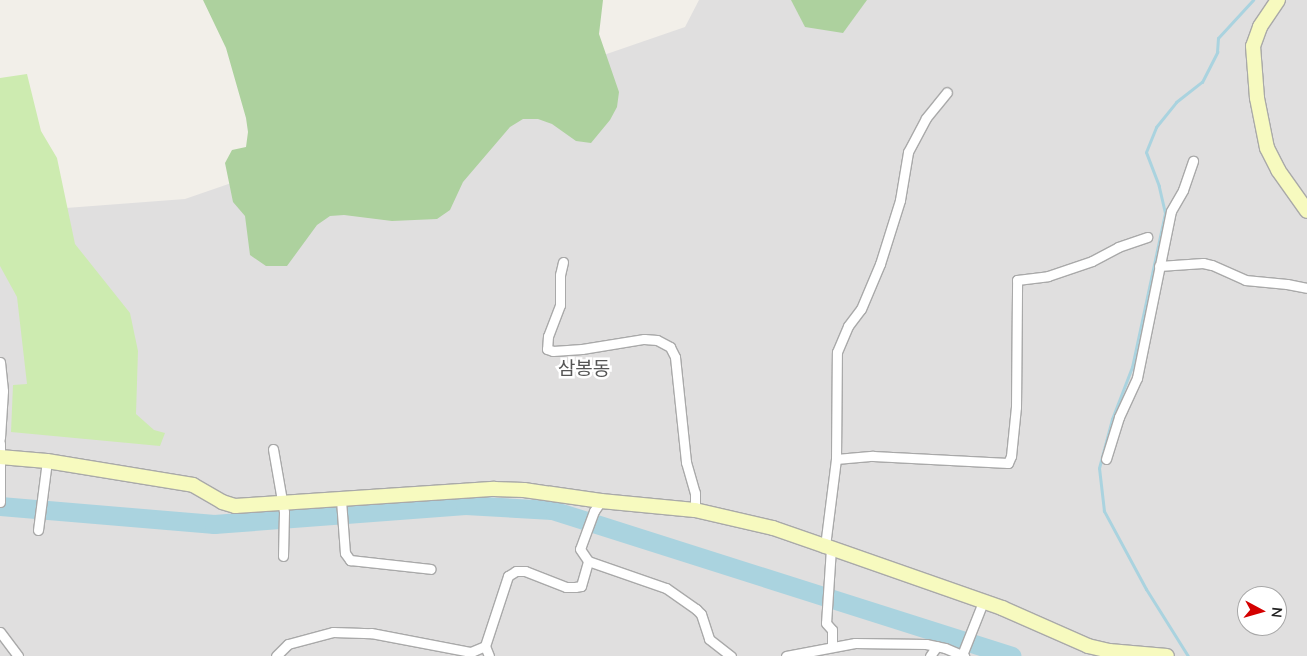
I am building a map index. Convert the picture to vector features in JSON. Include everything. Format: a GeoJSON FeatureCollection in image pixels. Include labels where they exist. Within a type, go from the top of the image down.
{"type":"FeatureCollection","features":[{"type":"Feature","properties":{"kind":"main road"},"geometry":{"type":"LineString","coordinates":[[1278,0],[1260,27],[1253,46],[1257,98],[1267,148],[1285,182],[1307,211]]}},
{"type":"Feature","properties":{"kind":"main road"},"geometry":{"type":"LineString","coordinates":[[0,457],[47,461],[193,485],[222,502],[235,506],[283,507],[494,489],[524,490],[597,506],[695,510],[774,528],[1032,620],[1088,646],[1109,651],[1167,656]]}},
{"type":"Feature","properties":{"kind":"street"},"geometry":{"type":"LineString","coordinates":[[832,646],[832,630],[826,623],[828,547],[836,459],[836,352],[848,326],[861,309],[880,264],[900,200],[908,152],[926,118],[947,92]]}},
{"type":"Feature","properties":{"kind":"street"},"geometry":{"type":"LineString","coordinates":[[1106,459],[1117,422],[1137,378],[1172,211],[1183,190],[1192,161]]}},
{"type":"Feature","properties":{"kind":"street"},"geometry":{"type":"LineString","coordinates":[[836,459],[873,456],[1008,463],[1011,456],[1016,407],[1017,280],[1039,278],[1074,267],[1092,261],[1118,247],[1147,237]]}},
{"type":"Feature","properties":{"kind":"street"},"geometry":{"type":"LineString","coordinates":[[563,262],[560,275],[560,304],[555,322],[548,336],[547,349],[553,351],[582,349],[644,339],[657,340],[670,347],[675,357],[686,462],[695,492],[695,510]]}},
{"type":"Feature","properties":{"kind":"street"},"geometry":{"type":"LineString","coordinates":[[1159,266],[1202,263],[1212,265],[1245,280],[1307,288]]}},
{"type":"Feature","properties":{"kind":"street"},"geometry":{"type":"LineString","coordinates":[[0,362],[3,391],[0,438]]}},
{"type":"Feature","properties":{"kind":"street"},"geometry":{"type":"LineString","coordinates":[[0,443],[0,502]]}},
{"type":"Feature","properties":{"kind":"street"},"geometry":{"type":"LineString","coordinates":[[273,449],[283,507],[285,529],[283,556]]}},
{"type":"Feature","properties":{"kind":"street"},"geometry":{"type":"LineString","coordinates":[[38,530],[47,461]]}},
{"type":"Feature","properties":{"kind":"street"},"geometry":{"type":"LineString","coordinates":[[342,503],[345,554],[350,560],[431,569]]}},
{"type":"Feature","properties":{"kind":"street"},"geometry":{"type":"LineString","coordinates":[[597,506],[580,549],[588,561],[666,588],[701,614],[709,640],[730,656]]}},
{"type":"Feature","properties":{"kind":"street"},"geometry":{"type":"LineString","coordinates":[[489,656],[485,646],[508,576],[516,571],[525,571],[566,587],[581,586],[588,561]]}},
{"type":"Feature","properties":{"kind":"street"},"geometry":{"type":"LineString","coordinates":[[786,656],[855,643],[937,646],[964,654],[983,602]]}},
{"type":"Feature","properties":{"kind":"street"},"geometry":{"type":"LineString","coordinates":[[0,632],[18,656]]}},
{"type":"Feature","properties":{"kind":"street"},"geometry":{"type":"LineString","coordinates":[[276,656],[288,644],[333,632],[371,634],[471,652],[485,646]]}},
{"type":"Feature","properties":{"kind":"street"},"geometry":{"type":"LineString","coordinates":[[930,656],[937,646]]}},
{"type":"Feature","properties":{"kind":"shaded area"},"geometry":{"type":"Polygon","coordinates":[[[699,0],[1307,0],[1307,656],[0,656],[0,213],[185,199],[685,27],[699,0]]]}},
{"type":"Feature","properties":{"kind":"green space"},"geometry":{"type":"Polygon","coordinates":[[[203,0],[603,0],[599,34],[619,92],[617,107],[610,120],[591,143],[576,141],[552,124],[538,119],[523,119],[510,127],[463,182],[450,210],[437,219],[392,221],[344,215],[330,216],[317,225],[287,266],[266,266],[250,255],[245,216],[233,202],[225,163],[232,150],[246,147],[248,132],[246,118],[226,48],[203,0]]]}},
{"type":"Feature","properties":{"kind":"green space"},"geometry":{"type":"Polygon","coordinates":[[[791,0],[867,0],[843,33],[805,27],[791,0]]]}},
{"type":"Feature","properties":{"kind":"green space"},"geometry":{"type":"Polygon","coordinates":[[[27,74],[41,131],[57,158],[75,244],[130,313],[138,351],[136,414],[154,430],[165,433],[160,446],[11,432],[13,385],[27,384],[17,297],[0,266],[0,78],[27,74]]]}},
{"type":"Feature","properties":{"kind":"waterway"},"geometry":{"type":"LineString","coordinates":[[1188,656],[1146,589],[1104,511],[1099,468],[1112,419],[1132,367],[1165,213],[1159,186],[1146,152],[1156,127],[1176,102],[1202,82],[1217,52],[1218,38],[1253,0]]}},
{"type":"Feature","properties":{"kind":"waterway"},"geometry":{"type":"LineString","coordinates":[[0,506],[214,524],[465,505],[552,510],[1011,656]]}},
{"type":"Feature","properties":{"kind":"district","name":"삼봉동"},"geometry":{"type":"Point","coordinates":[584,370]}}]}
